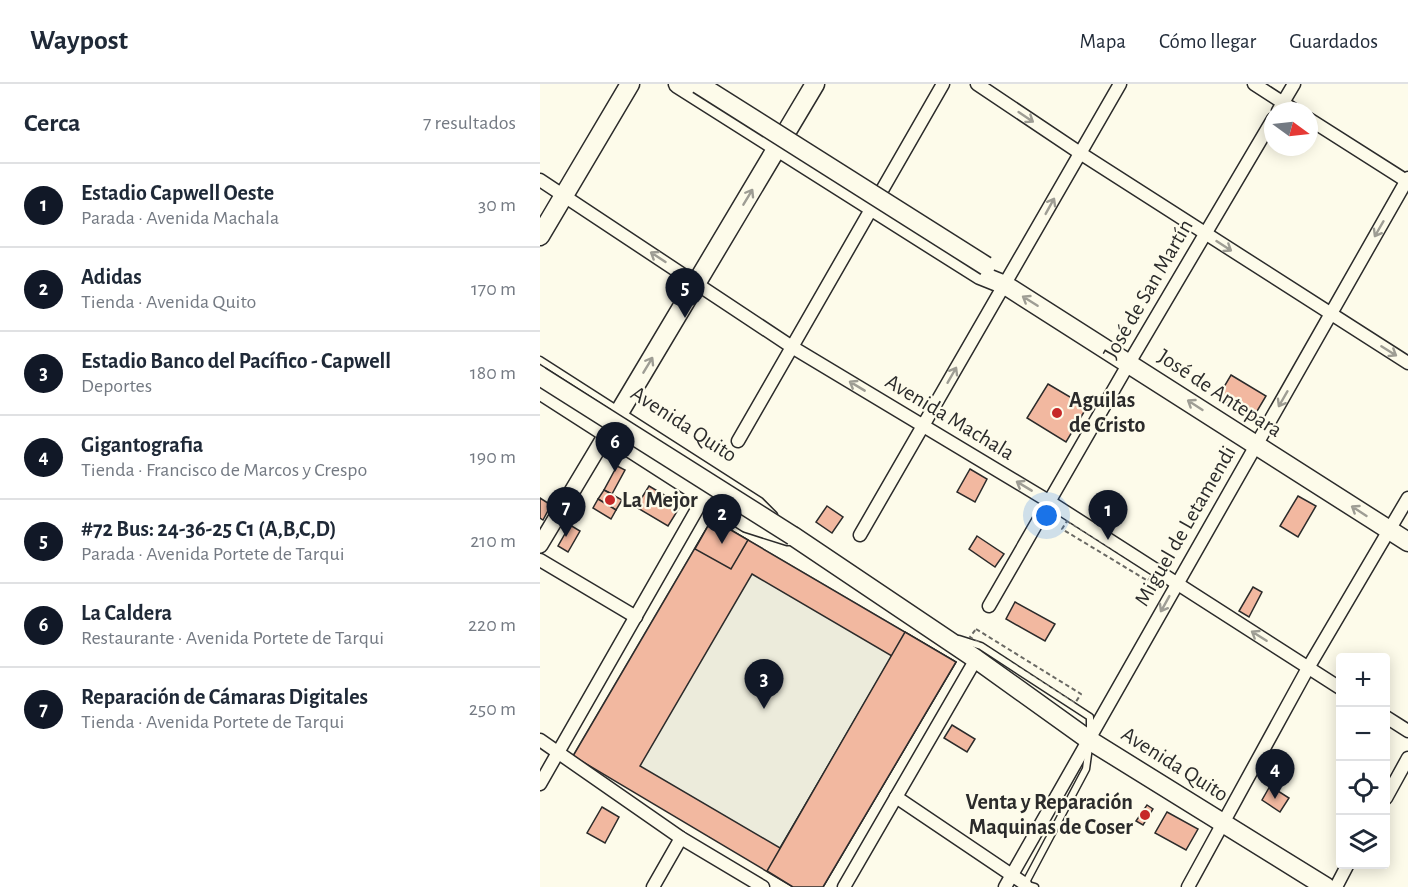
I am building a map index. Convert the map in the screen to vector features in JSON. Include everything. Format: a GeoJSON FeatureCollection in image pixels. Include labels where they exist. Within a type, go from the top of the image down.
{"type":"FeatureCollection","features":[{"type":"Feature","properties":{"kind":"main road"},"geometry":{"type":"LineString","coordinates":[[540,236],[630,84]]}},
{"type":"Feature","properties":{"kind":"main road","name":"José de Antepara"},"geometry":{"type":"LineString","coordinates":[[678,84],[980,275],[1005,285],[1408,542]]}},
{"type":"Feature","properties":{"kind":"main road","name":"José de Antepara"},"geometry":{"type":"LineString","coordinates":[[698,84],[986,266],[1005,285]]}},
{"type":"Feature","properties":{"kind":"main road"},"geometry":{"type":"LineString","coordinates":[[607,433],[815,84]]}},
{"type":"Feature","properties":{"kind":"main road","name":"Avenida Quito"},"geometry":{"type":"LineString","coordinates":[[540,376],[794,537],[976,659],[1089,740],[1326,887]]}},
{"type":"Feature","properties":{"kind":"main road","name":"Avenida Quito"},"geometry":{"type":"LineString","coordinates":[[540,390],[747,524],[794,537]]}},
{"type":"Feature","properties":{"kind":"street"},"geometry":{"type":"LineString","coordinates":[[738,441],[943,84]]}},
{"type":"Feature","properties":{"kind":"street"},"geometry":{"type":"LineString","coordinates":[[977,84],[1205,234],[1408,363]]}},
{"type":"Feature","properties":{"kind":"street"},"geometry":{"type":"LineString","coordinates":[[860,535],[1120,84]]}},
{"type":"Feature","properties":{"kind":"street"},"geometry":{"type":"LineString","coordinates":[[1254,84],[1274,102]]}},
{"type":"Feature","properties":{"kind":"street"},"geometry":{"type":"LineString","coordinates":[[1283,102],[1294,84]]}},
{"type":"Feature","properties":{"kind":"street"},"geometry":{"type":"LineString","coordinates":[[1318,125],[1407,180]]}},
{"type":"Feature","properties":{"kind":"street","name":"José de San Martín"},"geometry":{"type":"LineString","coordinates":[[989,606],[1264,134]]}},
{"type":"Feature","properties":{"kind":"street","name":"Avenida Machala"},"geometry":{"type":"LineString","coordinates":[[540,180],[792,347],[1050,502],[1336,685]]}},
{"type":"Feature","properties":{"kind":"street","name":"Miguel de Letamendi"},"geometry":{"type":"LineString","coordinates":[[1008,881],[1407,180]]}},
{"type":"Feature","properties":{"kind":"street"},"geometry":{"type":"LineString","coordinates":[[540,545],[607,433]]}},
{"type":"Feature","properties":{"kind":"street"},"geometry":{"type":"LineString","coordinates":[[540,784],[704,497]]}},
{"type":"Feature","properties":{"kind":"street"},"geometry":{"type":"LineString","coordinates":[[1188,887],[1308,668],[1408,498]]}},
{"type":"Feature","properties":{"kind":"street"},"geometry":{"type":"LineString","coordinates":[[540,560],[636,617]]}},
{"type":"Feature","properties":{"kind":"street"},"geometry":{"type":"LineString","coordinates":[[844,887],[976,659]]}},
{"type":"Feature","properties":{"kind":"street"},"geometry":{"type":"LineString","coordinates":[[1390,720],[1408,731]]}},
{"type":"Feature","properties":{"kind":"street"},"geometry":{"type":"LineString","coordinates":[[540,740],[681,838],[763,887]]}},
{"type":"Feature","properties":{"kind":"street"},"geometry":{"type":"LineString","coordinates":[[1390,791],[1408,758]]}},
{"type":"Feature","properties":{"kind":"street"},"geometry":{"type":"LineString","coordinates":[[896,797],[1008,881],[1029,886]]}},
{"type":"Feature","properties":{"kind":"street"},"geometry":{"type":"LineString","coordinates":[[653,887],[681,838]]}},
{"type":"Feature","properties":{"kind":"street"},"geometry":{"type":"LineString","coordinates":[[1336,887],[1345,869]]}},
{"type":"Feature","properties":{"kind":"lane","name":"Avenida Quito"},"geometry":{"type":"LineString","coordinates":[[540,360],[760,501],[794,537]]}},
{"type":"Feature","properties":{"kind":"lane","name":"Avenida Quito"},"geometry":{"type":"LineString","coordinates":[[932,629],[981,646],[1090,717],[1089,740]]}},
{"type":"Feature","properties":{"kind":"lane","name":"Miguel de Letamendi"},"geometry":{"type":"LineString","coordinates":[[1029,886],[1086,769],[1089,740]]}},
{"type":"Feature","properties":{"kind":"shaded area"},"geometry":{"type":"Polygon","coordinates":[[[712,519],[956,662],[823,887],[573,756],[712,519]]]}},
{"type":"Feature","properties":{"kind":"building"},"geometry":{"type":"Polygon","coordinates":[[[1231,375],[1266,396],[1253,418],[1218,397],[1231,375]]]}},
{"type":"Feature","properties":{"kind":"building","name":"Aguilas de Cristo"},"geometry":{"type":"Polygon","coordinates":[[[1048,384],[1087,407],[1066,442],[1027,418],[1048,384]]]}},
{"type":"Feature","properties":{"kind":"building"},"geometry":{"type":"Polygon","coordinates":[[[617,466],[625,470],[612,494],[604,490],[617,466]]]}},
{"type":"Feature","properties":{"kind":"building"},"geometry":{"type":"Polygon","coordinates":[[[970,469],[987,479],[975,502],[957,492],[970,469]]]}},
{"type":"Feature","properties":{"kind":"building"},"geometry":{"type":"Polygon","coordinates":[[[649,486],[681,505],[668,526],[636,507],[649,486]]]}},
{"type":"Feature","properties":{"kind":"building","name":"La Mejor"},"geometry":{"type":"Polygon","coordinates":[[[604,490],[622,500],[616,510],[598,499],[604,490]]]}},
{"type":"Feature","properties":{"kind":"building"},"geometry":{"type":"Polygon","coordinates":[[[1298,496],[1316,506],[1298,537],[1280,526],[1298,496]]]}},
{"type":"Feature","properties":{"kind":"building"},"geometry":{"type":"Polygon","coordinates":[[[540,498],[551,505],[543,520],[540,518],[540,498]]]}},
{"type":"Feature","properties":{"kind":"building"},"geometry":{"type":"Polygon","coordinates":[[[598,499],[616,510],[611,519],[593,508],[598,499]]]}},
{"type":"Feature","properties":{"kind":"building"},"geometry":{"type":"Polygon","coordinates":[[[827,506],[843,517],[832,533],[816,522],[827,506]]]}},
{"type":"Feature","properties":{"kind":"building"},"geometry":{"type":"Polygon","coordinates":[[[712,519],[956,662],[823,887],[793,887],[573,756],[712,519]],[[752,574],[640,766],[780,848],[892,656],[752,574]]]}},
{"type":"Feature","properties":{"kind":"building"},"geometry":{"type":"Polygon","coordinates":[[[712,519],[748,540],[731,569],[695,549],[712,519]]]}},
{"type":"Feature","properties":{"kind":"building"},"geometry":{"type":"Polygon","coordinates":[[[570,525],[580,531],[568,552],[558,546],[570,525]]]}},
{"type":"Feature","properties":{"kind":"building"},"geometry":{"type":"Polygon","coordinates":[[[977,536],[1004,554],[995,567],[969,549],[977,536]]]}},
{"type":"Feature","properties":{"kind":"building"},"geometry":{"type":"Polygon","coordinates":[[[1253,587],[1262,592],[1249,617],[1239,611],[1253,587]]]}},
{"type":"Feature","properties":{"kind":"building"},"geometry":{"type":"Polygon","coordinates":[[[1015,602],[1055,624],[1045,641],[1006,619],[1015,602]]]}},
{"type":"Feature","properties":{"kind":"building"},"geometry":{"type":"Polygon","coordinates":[[[905,632],[956,662],[823,887],[793,887],[767,871],[905,632]]]}},
{"type":"Feature","properties":{"kind":"building"},"geometry":{"type":"Polygon","coordinates":[[[952,725],[975,739],[967,752],[944,738],[952,725]]]}},
{"type":"Feature","properties":{"kind":"building"},"geometry":{"type":"Polygon","coordinates":[[[1270,786],[1289,798],[1280,812],[1262,800],[1270,786]]]}},
{"type":"Feature","properties":{"kind":"building","name":"Venta y Reparación Maquinas de Coser"},"geometry":{"type":"Polygon","coordinates":[[[1147,805],[1153,809],[1143,825],[1136,821],[1147,805]]]}},
{"type":"Feature","properties":{"kind":"building"},"geometry":{"type":"Polygon","coordinates":[[[602,807],[619,817],[605,843],[587,833],[602,807]]]}},
{"type":"Feature","properties":{"kind":"building"},"geometry":{"type":"Polygon","coordinates":[[[1167,812],[1198,829],[1186,850],[1155,833],[1167,812]]]}},
{"type":"Feature","properties":{"kind":"place","name":"#72 Bus: 24-36-25 C1 (A,B,C,D)"},"geometry":{"type":"Point","coordinates":[685,318]}},
{"type":"Feature","properties":{"kind":"place","name":"Aguilas de Cristo"},"geometry":{"type":"Point","coordinates":[1057,413]}},
{"type":"Feature","properties":{"kind":"place","name":"La Caldera"},"geometry":{"type":"Point","coordinates":[615,472]}},
{"type":"Feature","properties":{"kind":"place","name":"La Mejor"},"geometry":{"type":"Point","coordinates":[610,500]}},
{"type":"Feature","properties":{"kind":"place","name":"Reparación de Cámaras Digitales"},"geometry":{"type":"Point","coordinates":[566,537]}},
{"type":"Feature","properties":{"kind":"place","name":"Estadio Capwell Oeste"},"geometry":{"type":"Point","coordinates":[1108,540]}},
{"type":"Feature","properties":{"kind":"place","name":"Adidas"},"geometry":{"type":"Point","coordinates":[722,544]}},
{"type":"Feature","properties":{"kind":"place","name":"Estadio Banco del Pacífico - Capwell"},"geometry":{"type":"Point","coordinates":[764,709]}},
{"type":"Feature","properties":{"kind":"place","name":"Gigantografia"},"geometry":{"type":"Point","coordinates":[1275,799]}},
{"type":"Feature","properties":{"kind":"place","name":"Venta y Reparación Maquinas de Coser"},"geometry":{"type":"Point","coordinates":[1145,815]}}]}
